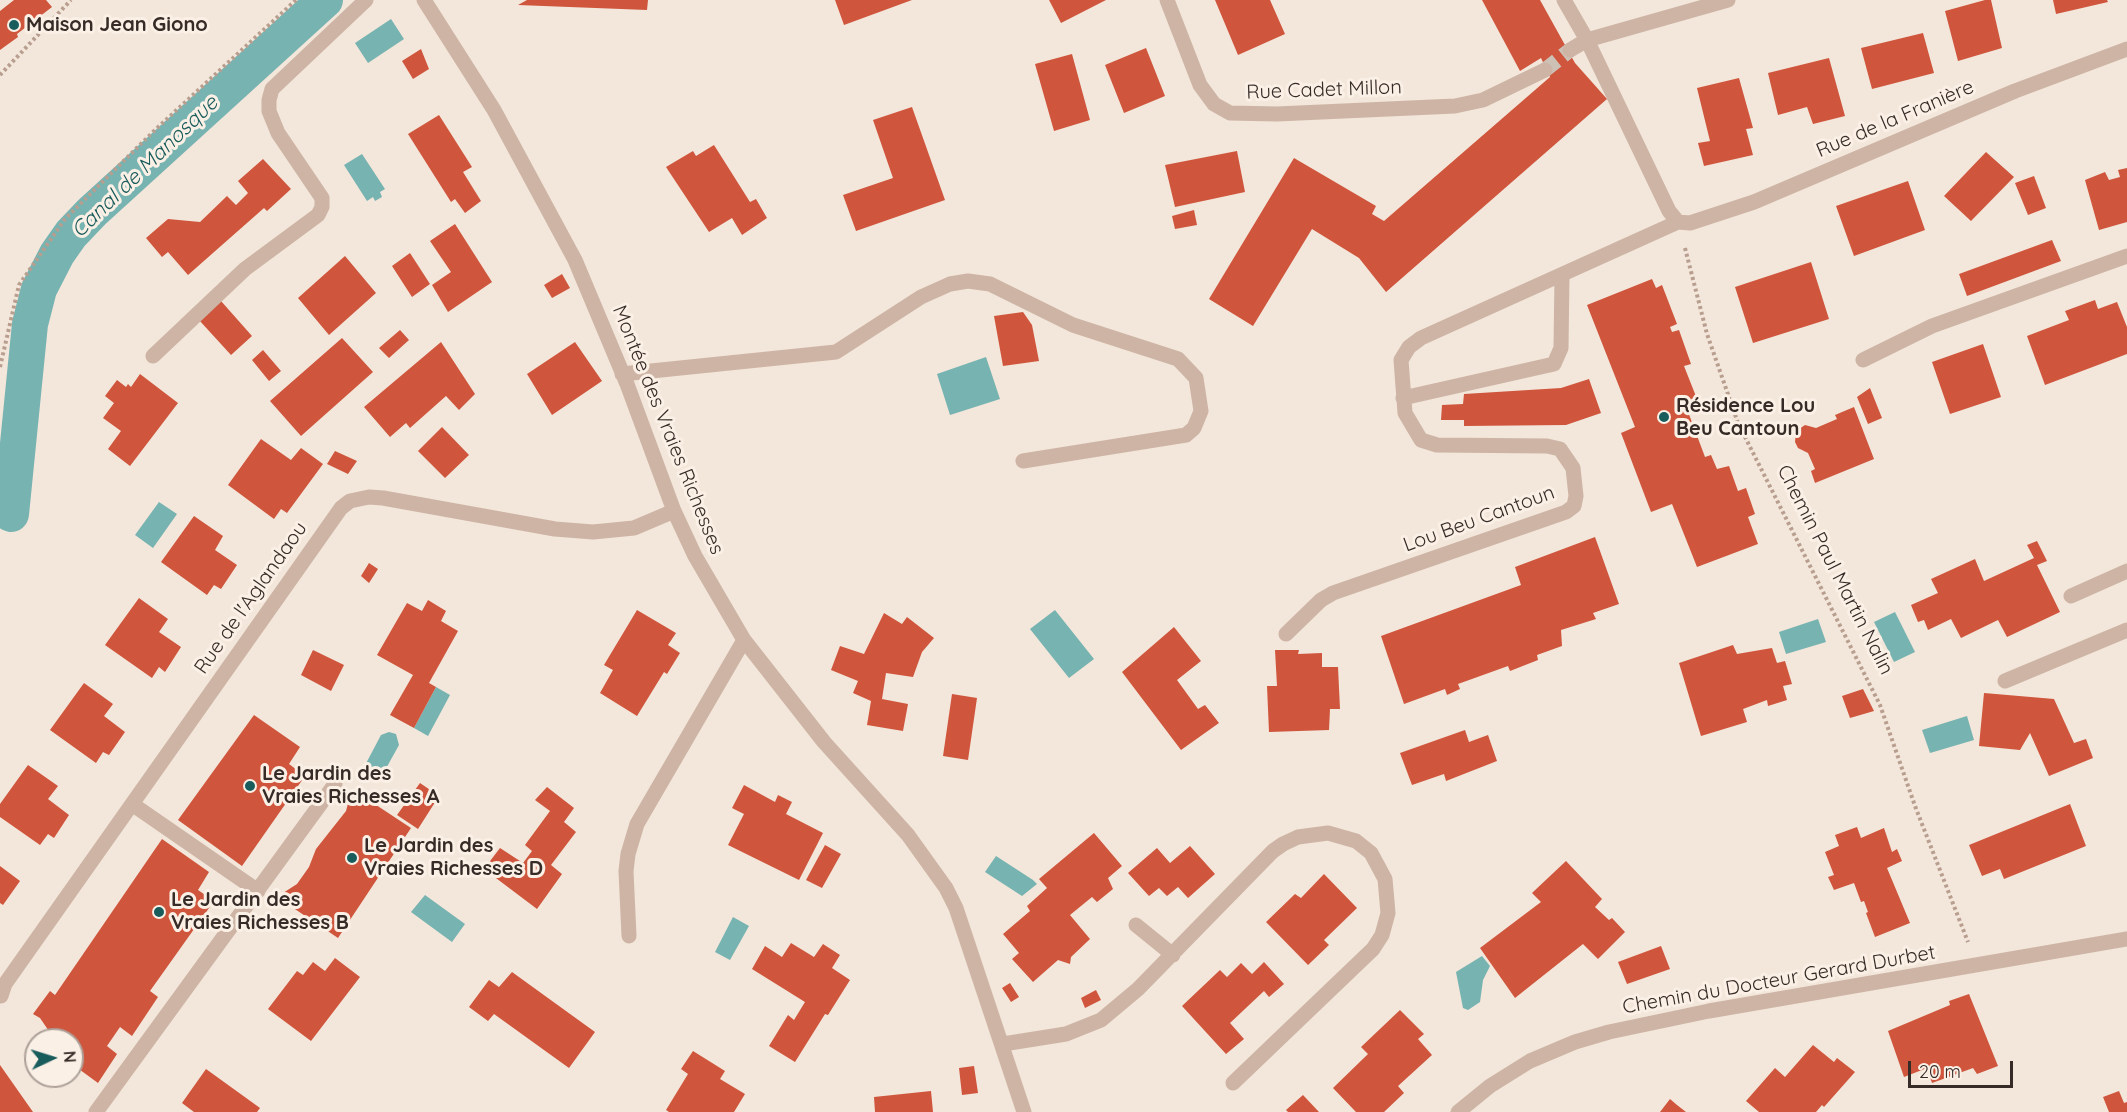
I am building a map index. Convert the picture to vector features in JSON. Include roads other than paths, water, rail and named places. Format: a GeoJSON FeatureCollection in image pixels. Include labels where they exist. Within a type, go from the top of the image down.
{"type":"FeatureCollection","features":[{"type":"Feature","properties":{"kind":"street"},"geometry":{"type":"LineString","coordinates":[[153,356],[245,269],[318,215],[322,207],[322,198],[278,133],[269,111],[268,100],[272,89],[366,0]]}},
{"type":"Feature","properties":{"kind":"street","name":"Montée des Vraies Richesses"},"geometry":{"type":"LineString","coordinates":[[423,0],[494,110],[548,205],[575,260],[622,374],[674,511],[695,556],[744,640],[824,742],[908,835],[946,888],[956,908],[1024,1112]]}},
{"type":"Feature","properties":{"kind":"street","name":"Rue Cadet Millon"},"geometry":{"type":"LineString","coordinates":[[1167,0],[1200,85],[1214,104],[1230,113],[1277,114],[1455,106],[1483,100],[1545,69]]}},
{"type":"Feature","properties":{"kind":"street"},"geometry":{"type":"LineString","coordinates":[[1564,0],[1587,40],[1669,211],[1678,222]]}},
{"type":"Feature","properties":{"kind":"street"},"geometry":{"type":"LineString","coordinates":[[1570,50],[1587,40],[1728,0]]}},
{"type":"Feature","properties":{"kind":"street","name":"Rue de la Franière"},"geometry":{"type":"LineString","coordinates":[[1678,222],[1690,223],[1754,202],[2015,91],[2127,49]]}},
{"type":"Feature","properties":{"kind":"street","name":"Lou Beu Cantoun"},"geometry":{"type":"LineString","coordinates":[[1286,634],[1322,600],[1333,593],[1566,512],[1576,502],[1573,468],[1560,449],[1547,446],[1437,445],[1424,442],[1408,421],[1403,398],[1401,360],[1413,343],[1678,222]]}},
{"type":"Feature","properties":{"kind":"street"},"geometry":{"type":"LineString","coordinates":[[1863,360],[1932,326],[2127,256]]}},
{"type":"Feature","properties":{"kind":"street"},"geometry":{"type":"LineString","coordinates":[[1403,398],[1554,364],[1561,348],[1562,276]]}},
{"type":"Feature","properties":{"kind":"street"},"geometry":{"type":"LineString","coordinates":[[622,374],[836,352],[921,297],[950,284],[968,281],[990,284],[1073,325],[1178,359],[1187,365],[1196,378],[1201,411],[1194,428],[1186,435],[1023,461]]}},
{"type":"Feature","properties":{"kind":"street","name":"Rue de l'Aglandaou"},"geometry":{"type":"LineString","coordinates":[[1,996],[5,984],[341,508],[350,501],[369,497],[383,498],[555,530],[592,532],[634,528],[674,511]]}},
{"type":"Feature","properties":{"kind":"street"},"geometry":{"type":"LineString","coordinates":[[2071,596],[2127,571]]}},
{"type":"Feature","properties":{"kind":"street"},"geometry":{"type":"LineString","coordinates":[[2005,681],[2127,630]]}},
{"type":"Feature","properties":{"kind":"street"},"geometry":{"type":"LineString","coordinates":[[630,936],[626,871],[628,854],[637,824],[744,640]]}},
{"type":"Feature","properties":{"kind":"street"},"geometry":{"type":"LineString","coordinates":[[96,1112],[335,784]]}},
{"type":"Feature","properties":{"kind":"street"},"geometry":{"type":"LineString","coordinates":[[132,804],[258,891]]}},
{"type":"Feature","properties":{"kind":"street"},"geometry":{"type":"LineString","coordinates":[[1003,1044],[1066,1034],[1086,1028],[1101,1020],[1173,955],[1273,851],[1298,837],[1328,833],[1356,841],[1371,853],[1385,879],[1388,913],[1382,935],[1373,949],[1233,1083]]}},
{"type":"Feature","properties":{"kind":"street"},"geometry":{"type":"LineString","coordinates":[[1136,925],[1173,955]]}},
{"type":"Feature","properties":{"kind":"street","name":"Chemin du Docteur Gerard Durbet"},"geometry":{"type":"LineString","coordinates":[[1458,1112],[1490,1086],[1530,1061],[1575,1042],[1609,1032],[1721,1009],[2127,939]]}},
{"type":"Feature","properties":{"kind":"water"},"geometry":{"type":"Polygon","coordinates":[[[391,19],[404,39],[368,63],[355,43],[391,19]]]}},
{"type":"Feature","properties":{"kind":"water"},"geometry":{"type":"Polygon","coordinates":[[[362,154],[385,189],[380,192],[382,197],[375,201],[373,197],[367,201],[344,165],[362,154]]]}},
{"type":"Feature","properties":{"kind":"water"},"geometry":{"type":"Polygon","coordinates":[[[986,357],[1000,399],[950,415],[937,374],[986,357]]]}},
{"type":"Feature","properties":{"kind":"water"},"geometry":{"type":"Polygon","coordinates":[[[159,502],[177,514],[153,548],[135,535],[159,502]]]}},
{"type":"Feature","properties":{"kind":"water"},"geometry":{"type":"Polygon","coordinates":[[[1055,610],[1094,659],[1069,678],[1030,629],[1055,610]]]}},
{"type":"Feature","properties":{"kind":"water"},"geometry":{"type":"Polygon","coordinates":[[[1895,612],[1915,652],[1894,662],[1874,622],[1895,612]]]}},
{"type":"Feature","properties":{"kind":"water"},"geometry":{"type":"Polygon","coordinates":[[[1818,619],[1826,642],[1786,654],[1779,632],[1818,619]]]}},
{"type":"Feature","properties":{"kind":"water"},"geometry":{"type":"Polygon","coordinates":[[[436,687],[450,695],[428,736],[414,728],[436,687]]]}},
{"type":"Feature","properties":{"kind":"water"},"geometry":{"type":"Polygon","coordinates":[[[1967,716],[1974,740],[1930,753],[1922,730],[1967,716]]]}},
{"type":"Feature","properties":{"kind":"water"},"geometry":{"type":"Polygon","coordinates":[[[389,732],[396,734],[399,745],[379,781],[362,771],[381,735],[389,732]]]}},
{"type":"Feature","properties":{"kind":"water"},"geometry":{"type":"Polygon","coordinates":[[[996,856],[1037,884],[1022,896],[985,872],[996,856]]]}},
{"type":"Feature","properties":{"kind":"water"},"geometry":{"type":"Polygon","coordinates":[[[425,895],[465,924],[452,942],[411,912],[425,895]]]}},
{"type":"Feature","properties":{"kind":"water"},"geometry":{"type":"Polygon","coordinates":[[[733,917],[749,926],[730,960],[715,952],[733,917]]]}},
{"type":"Feature","properties":{"kind":"water"},"geometry":{"type":"Polygon","coordinates":[[[1482,956],[1490,966],[1483,980],[1480,1002],[1468,1010],[1463,1008],[1456,972],[1482,956]]]}},
{"type":"Feature","properties":{"kind":"waterway","name":"Canal de Manosque"},"geometry":{"type":"LineString","coordinates":[[11,514],[30,324],[39,289],[57,254],[71,234],[92,212],[325,0]]}},
{"type":"Feature","properties":{"kind":"tunnel"},"geometry":{"type":"LineString","coordinates":[[1545,70],[1570,50]]}},
{"type":"Feature","properties":{"kind":"place","name":"Maison Jean Giono"},"geometry":{"type":"Point","coordinates":[14,25]}},
{"type":"Feature","properties":{"kind":"place","name":"Résidence Lou Beu Cantoun"},"geometry":{"type":"Point","coordinates":[1664,417]}},
{"type":"Feature","properties":{"kind":"place","name":"Le Jardin des Vraies Richesses A"},"geometry":{"type":"Point","coordinates":[250,786]}},
{"type":"Feature","properties":{"kind":"place","name":"Le Jardin des Vraies Richesses D"},"geometry":{"type":"Point","coordinates":[352,858]}},
{"type":"Feature","properties":{"kind":"place","name":"Le Jardin des Vraies Richesses B"},"geometry":{"type":"Point","coordinates":[159,912]}}]}
